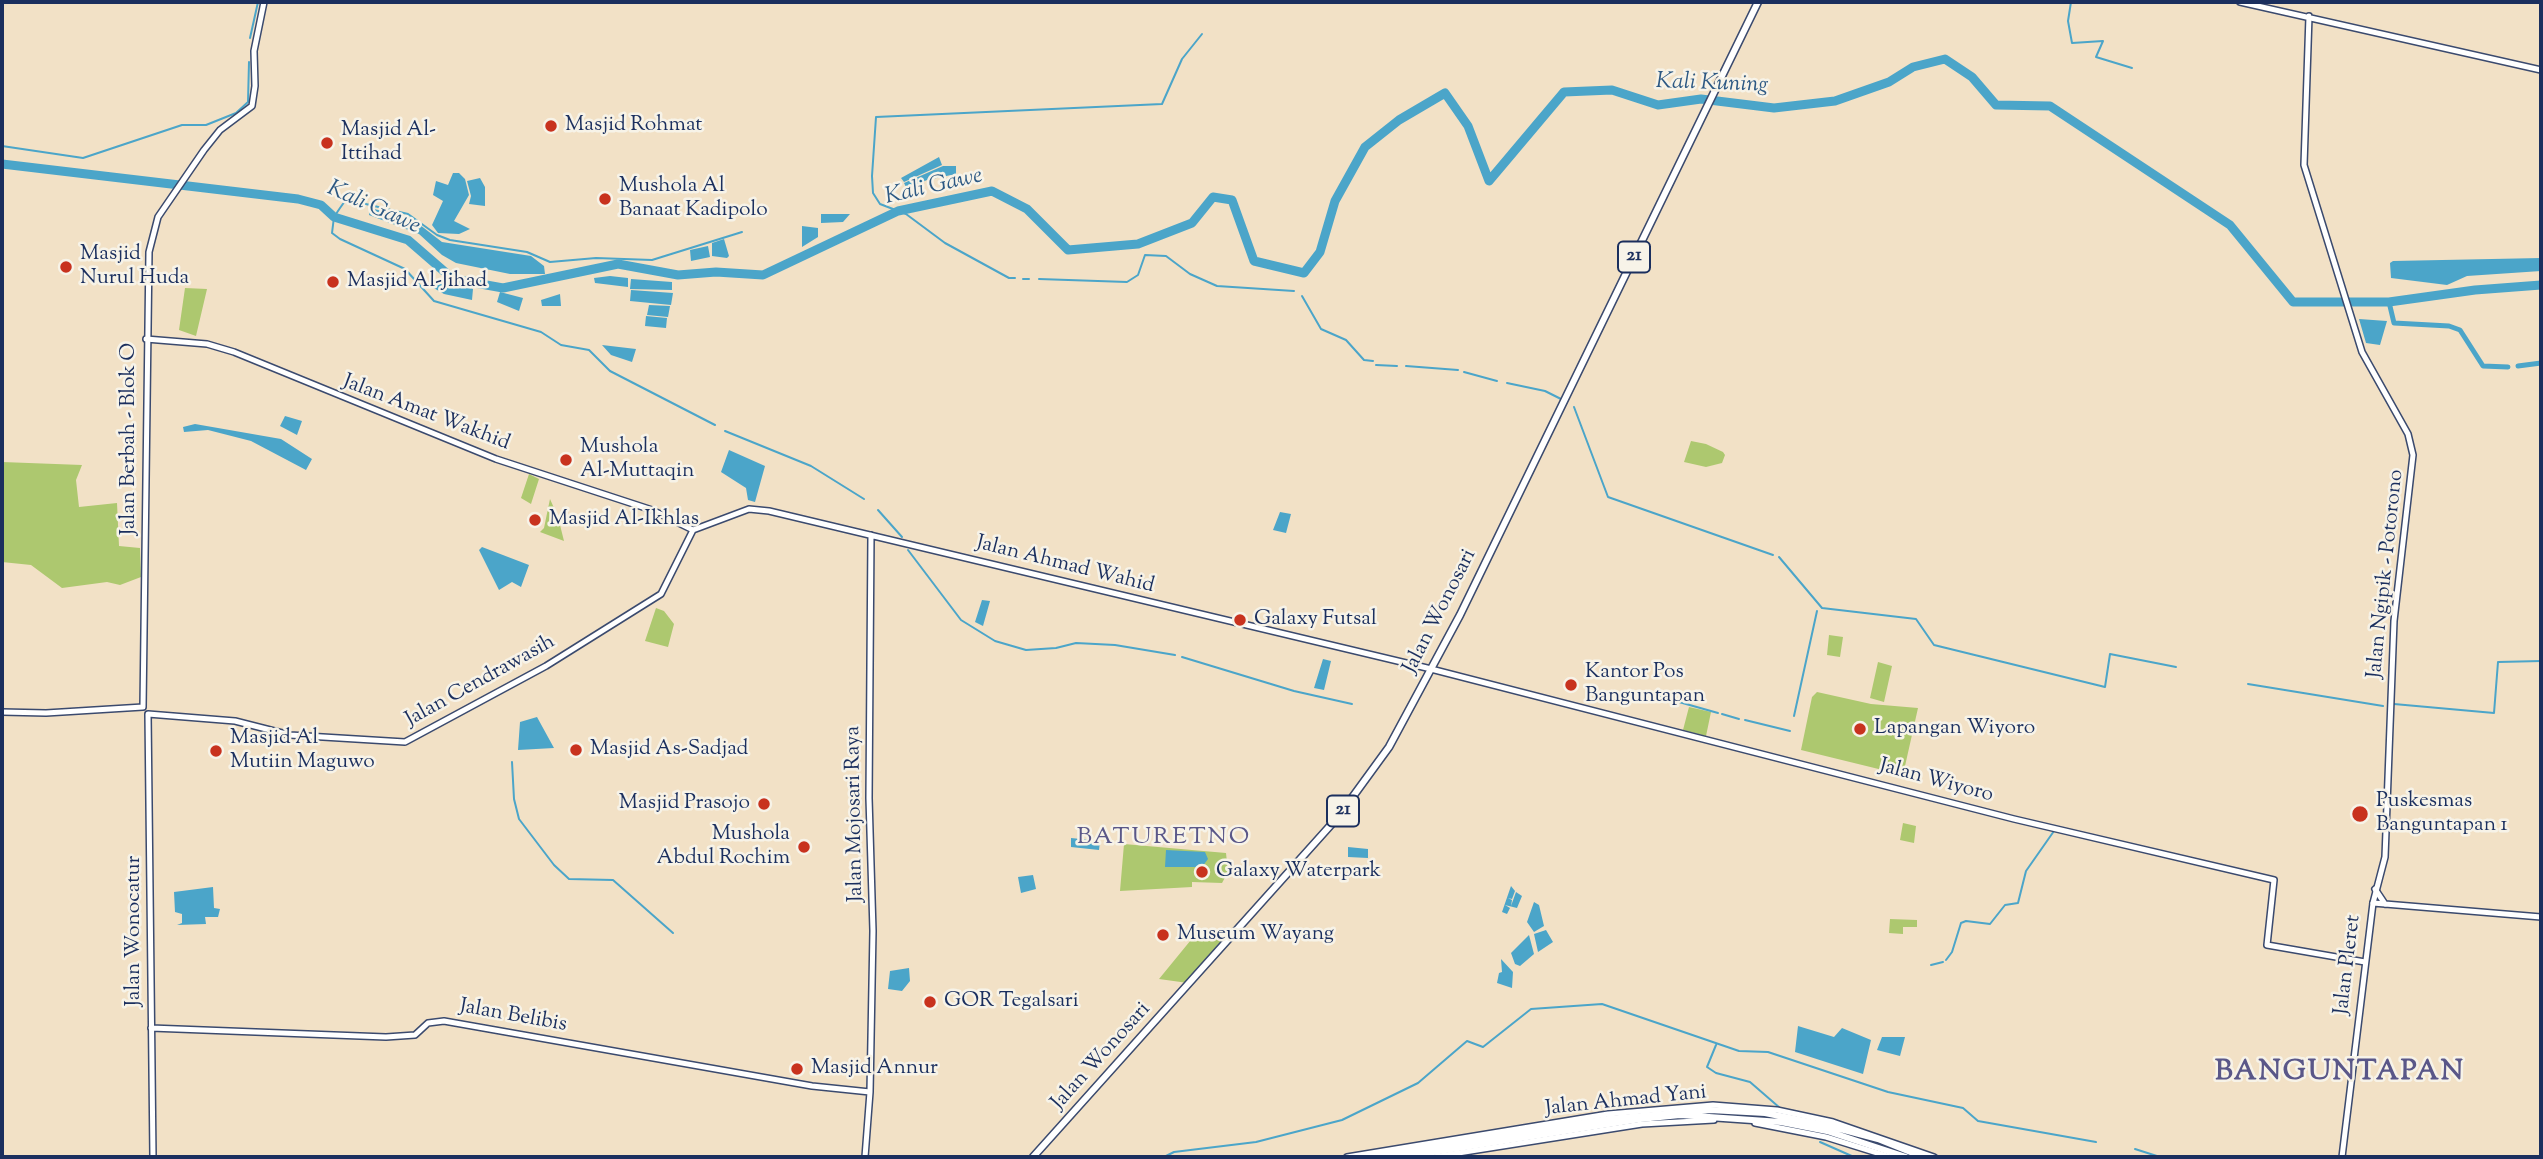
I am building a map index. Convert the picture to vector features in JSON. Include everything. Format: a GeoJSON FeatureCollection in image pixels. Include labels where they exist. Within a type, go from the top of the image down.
{"type":"FeatureCollection","features":[{"type":"Feature","properties":{"kind":"highway","name":"Jalan Wonosari"},"geometry":{"type":"LineString","coordinates":[[1033,1157],[1338,817],[1389,747],[1432,670],[1758,2]]}},
{"type":"Feature","properties":{"kind":"highway","name":"Jalan Ahmad Yani"},"geometry":{"type":"LineString","coordinates":[[1370,1157],[1632,1113],[1690,1110],[1765,1113],[1855,1133],[1923,1157]]}},
{"type":"Feature","properties":{"kind":"highway","name":"Jalan Ahmad Yani"},"geometry":{"type":"LineString","coordinates":[[1402,1157],[1680,1115],[1781,1122],[1837,1134],[1906,1157]]}},
{"type":"Feature","properties":{"kind":"street","name":"Jalan Berbah - Blok O"},"geometry":{"type":"LineString","coordinates":[[143,707],[149,253],[158,217],[165,206],[220,130],[252,106],[255,87],[254,51],[264,2]]}},
{"type":"Feature","properties":{"kind":"street"},"geometry":{"type":"LineString","coordinates":[[2240,2],[2541,70]]}},
{"type":"Feature","properties":{"kind":"street","name":"Jalan Ngipik - Potorono"},"geometry":{"type":"LineString","coordinates":[[2309,16],[2303,157],[2354,330],[2373,376],[2408,434],[2413,455],[2394,621],[2385,857],[2373,904]]}},
{"type":"Feature","properties":{"kind":"street","name":"Jalan Amat Wakhid"},"geometry":{"type":"LineString","coordinates":[[146,339],[207,344],[234,352],[496,459],[652,510],[693,530]]}},
{"type":"Feature","properties":{"kind":"street","name":"Jalan Ahmad Wahid"},"geometry":{"type":"LineString","coordinates":[[693,530],[757,509],[1432,670]]}},
{"type":"Feature","properties":{"kind":"street","name":"Jalan Cendrawasih"},"geometry":{"type":"LineString","coordinates":[[148,714],[246,723],[290,735],[405,742],[546,666],[661,594],[693,530]]}},
{"type":"Feature","properties":{"kind":"street","name":"Jalan Mojosari Raya"},"geometry":{"type":"LineString","coordinates":[[865,1157],[870,1092],[873,931],[869,797],[871,535]]}},
{"type":"Feature","properties":{"kind":"street","name":"Jalan Wiyoro"},"geometry":{"type":"LineString","coordinates":[[1432,670],[2027,822],[2274,880],[2267,945],[2364,962]]}},
{"type":"Feature","properties":{"kind":"street"},"geometry":{"type":"LineString","coordinates":[[2,712],[46,713],[143,707],[148,714]]}},
{"type":"Feature","properties":{"kind":"street","name":"Jalan Wonocatur"},"geometry":{"type":"LineString","coordinates":[[148,714],[153,1157]]}},
{"type":"Feature","properties":{"kind":"street"},"geometry":{"type":"LineString","coordinates":[[2375,889],[2386,905]]}},
{"type":"Feature","properties":{"kind":"street","name":"Jalan Pleret"},"geometry":{"type":"LineString","coordinates":[[2342,1157],[2373,904],[2541,918]]}},
{"type":"Feature","properties":{"kind":"street","name":"Jalan Belibis"},"geometry":{"type":"LineString","coordinates":[[151,1028],[386,1037],[415,1035],[428,1023],[444,1021],[812,1086],[870,1092]]}},
{"type":"Feature","properties":{"kind":"street"},"geometry":{"type":"LineString","coordinates":[[1347,1157],[1476,1133],[1713,1105],[1777,1110],[1855,1127],[1934,1157]]}},
{"type":"Feature","properties":{"kind":"street"},"geometry":{"type":"LineString","coordinates":[[1433,1157],[1642,1124],[1721,1120],[1776,1126],[1855,1145],[1891,1157]]}},
{"type":"Feature","properties":{"kind":"green space"},"geometry":{"type":"Polygon","coordinates":[[[185,288],[207,289],[196,336],[179,330],[185,288]]]}},
{"type":"Feature","properties":{"kind":"green space"},"geometry":{"type":"Polygon","coordinates":[[[1691,441],[1723,452],[1725,455],[1722,463],[1706,467],[1684,462],[1691,441]]]}},
{"type":"Feature","properties":{"kind":"green space"},"geometry":{"type":"Polygon","coordinates":[[[2,462],[82,465],[76,480],[79,507],[117,503],[119,546],[140,548],[141,577],[120,585],[107,582],[62,588],[31,565],[2,562],[2,462]]]}},
{"type":"Feature","properties":{"kind":"green space"},"geometry":{"type":"Polygon","coordinates":[[[529,474],[539,479],[531,504],[521,498],[529,474]]]}},
{"type":"Feature","properties":{"kind":"green space"},"geometry":{"type":"Polygon","coordinates":[[[550,499],[564,541],[540,532],[544,528],[550,499]]]}},
{"type":"Feature","properties":{"kind":"green space"},"geometry":{"type":"Polygon","coordinates":[[[656,608],[664,611],[674,624],[668,647],[645,641],[656,608]]]}},
{"type":"Feature","properties":{"kind":"green space"},"geometry":{"type":"Polygon","coordinates":[[[1829,635],[1843,637],[1840,657],[1827,655],[1829,635]]]}},
{"type":"Feature","properties":{"kind":"green space"},"geometry":{"type":"Polygon","coordinates":[[[1878,662],[1892,666],[1884,702],[1870,698],[1878,662]]]}},
{"type":"Feature","properties":{"kind":"green space","name":"Lapangan Wiyoro"},"geometry":{"type":"Polygon","coordinates":[[[1817,692],[1871,704],[1918,708],[1903,775],[1801,750],[1812,697],[1817,692]]]}},
{"type":"Feature","properties":{"kind":"green space"},"geometry":{"type":"Polygon","coordinates":[[[1689,707],[1711,712],[1706,736],[1683,730],[1689,707]]]}},
{"type":"Feature","properties":{"kind":"green space"},"geometry":{"type":"Polygon","coordinates":[[[1903,823],[1916,826],[1914,843],[1900,840],[1903,823]]]}},
{"type":"Feature","properties":{"kind":"green space","name":"Galaxy Waterpark"},"geometry":{"type":"Polygon","coordinates":[[[1124,844],[1226,853],[1228,872],[1222,883],[1192,882],[1192,887],[1120,891],[1124,844]]]}},
{"type":"Feature","properties":{"kind":"green space"},"geometry":{"type":"Polygon","coordinates":[[[1890,919],[1917,920],[1917,927],[1903,927],[1903,934],[1889,933],[1890,919]]]}},
{"type":"Feature","properties":{"kind":"green space"},"geometry":{"type":"Polygon","coordinates":[[[1195,935],[1231,940],[1188,983],[1159,979],[1195,935]]]}},
{"type":"Feature","properties":{"kind":"water"},"geometry":{"type":"Polygon","coordinates":[[[939,157],[942,165],[904,182],[901,178],[939,157]]]}},
{"type":"Feature","properties":{"kind":"water"},"geometry":{"type":"Polygon","coordinates":[[[943,166],[956,166],[956,174],[927,180],[907,189],[904,183],[943,166]]]}},
{"type":"Feature","properties":{"kind":"water"},"geometry":{"type":"Polygon","coordinates":[[[453,173],[459,173],[465,179],[469,195],[454,221],[470,229],[459,234],[438,233],[432,225],[443,201],[433,195],[436,181],[448,185],[453,173]]]}},
{"type":"Feature","properties":{"kind":"water"},"geometry":{"type":"Polygon","coordinates":[[[480,178],[485,187],[485,206],[469,204],[471,196],[467,181],[480,178]]]}},
{"type":"Feature","properties":{"kind":"water"},"geometry":{"type":"Polygon","coordinates":[[[370,208],[411,218],[442,242],[531,256],[544,266],[545,274],[510,274],[456,263],[442,255],[419,234],[369,215],[370,208]]]}},
{"type":"Feature","properties":{"kind":"water"},"geometry":{"type":"Polygon","coordinates":[[[821,214],[850,214],[843,222],[821,223],[821,214]]]}},
{"type":"Feature","properties":{"kind":"water"},"geometry":{"type":"Polygon","coordinates":[[[802,226],[818,228],[818,237],[802,247],[802,226]]]}},
{"type":"Feature","properties":{"kind":"water"},"geometry":{"type":"Polygon","coordinates":[[[724,239],[729,256],[712,256],[712,243],[724,239]]]}},
{"type":"Feature","properties":{"kind":"water"},"geometry":{"type":"Polygon","coordinates":[[[708,246],[710,257],[691,261],[690,250],[708,246]]]}},
{"type":"Feature","properties":{"kind":"water"},"geometry":{"type":"Polygon","coordinates":[[[2541,258],[2541,271],[2467,276],[2447,285],[2391,278],[2390,263],[2393,261],[2541,258]]]}},
{"type":"Feature","properties":{"kind":"water"},"geometry":{"type":"Polygon","coordinates":[[[594,278],[628,278],[628,287],[595,283],[594,278]]]}},
{"type":"Feature","properties":{"kind":"water"},"geometry":{"type":"Polygon","coordinates":[[[436,279],[473,289],[472,300],[444,294],[432,287],[436,279]]]}},
{"type":"Feature","properties":{"kind":"water"},"geometry":{"type":"Polygon","coordinates":[[[631,279],[672,282],[672,290],[630,289],[631,279]]]}},
{"type":"Feature","properties":{"kind":"water"},"geometry":{"type":"Polygon","coordinates":[[[631,290],[673,293],[671,305],[630,301],[631,290]]]}},
{"type":"Feature","properties":{"kind":"water"},"geometry":{"type":"Polygon","coordinates":[[[500,292],[523,298],[519,311],[497,302],[500,292]]]}},
{"type":"Feature","properties":{"kind":"water"},"geometry":{"type":"Polygon","coordinates":[[[560,294],[561,306],[542,306],[541,300],[560,294]]]}},
{"type":"Feature","properties":{"kind":"water"},"geometry":{"type":"Polygon","coordinates":[[[649,305],[670,306],[668,317],[647,315],[649,305]]]}},
{"type":"Feature","properties":{"kind":"water"},"geometry":{"type":"Polygon","coordinates":[[[646,316],[667,318],[666,328],[645,326],[646,316]]]}},
{"type":"Feature","properties":{"kind":"water"},"geometry":{"type":"Polygon","coordinates":[[[2359,319],[2387,321],[2380,345],[2366,343],[2359,319]]]}},
{"type":"Feature","properties":{"kind":"water"},"geometry":{"type":"Polygon","coordinates":[[[602,345],[636,349],[632,362],[611,355],[602,345]]]}},
{"type":"Feature","properties":{"kind":"water"},"geometry":{"type":"Polygon","coordinates":[[[285,416],[302,421],[297,435],[280,426],[285,416]]]}},
{"type":"Feature","properties":{"kind":"water"},"geometry":{"type":"Polygon","coordinates":[[[195,424],[281,439],[312,459],[306,470],[251,441],[208,430],[184,432],[183,427],[195,424]]]}},
{"type":"Feature","properties":{"kind":"water"},"geometry":{"type":"Polygon","coordinates":[[[729,450],[765,466],[755,502],[748,500],[746,488],[721,472],[729,450]]]}},
{"type":"Feature","properties":{"kind":"water"},"geometry":{"type":"Polygon","coordinates":[[[1280,512],[1291,514],[1286,533],[1273,530],[1280,512]]]}},
{"type":"Feature","properties":{"kind":"water"},"geometry":{"type":"Polygon","coordinates":[[[482,547],[529,565],[521,587],[512,582],[499,590],[479,550],[482,547]]]}},
{"type":"Feature","properties":{"kind":"water"},"geometry":{"type":"Polygon","coordinates":[[[982,600],[990,601],[983,626],[975,622],[982,600]]]}},
{"type":"Feature","properties":{"kind":"water"},"geometry":{"type":"Polygon","coordinates":[[[1323,659],[1331,661],[1324,690],[1314,688],[1323,659]]]}},
{"type":"Feature","properties":{"kind":"water"},"geometry":{"type":"Polygon","coordinates":[[[537,717],[554,748],[518,750],[520,722],[537,717]]]}},
{"type":"Feature","properties":{"kind":"water"},"geometry":{"type":"Polygon","coordinates":[[[1071,838],[1100,841],[1099,850],[1071,847],[1071,838]]]}},
{"type":"Feature","properties":{"kind":"water"},"geometry":{"type":"Polygon","coordinates":[[[1348,847],[1368,849],[1368,858],[1348,857],[1348,847]]]}},
{"type":"Feature","properties":{"kind":"water"},"geometry":{"type":"Polygon","coordinates":[[[1166,850],[1205,852],[1208,859],[1202,867],[1165,867],[1166,850]]]}},
{"type":"Feature","properties":{"kind":"water"},"geometry":{"type":"Polygon","coordinates":[[[1033,875],[1036,889],[1021,893],[1018,877],[1033,875]]]}},
{"type":"Feature","properties":{"kind":"water"},"geometry":{"type":"Polygon","coordinates":[[[1511,886],[1515,891],[1512,899],[1508,898],[1512,900],[1511,906],[1516,892],[1522,896],[1517,908],[1505,905],[1510,908],[1507,914],[1502,912],[1511,886]]]}},
{"type":"Feature","properties":{"kind":"water"},"geometry":{"type":"Polygon","coordinates":[[[213,887],[214,908],[220,909],[218,917],[205,917],[206,924],[177,925],[182,923],[182,914],[175,912],[174,892],[213,887]]]}},
{"type":"Feature","properties":{"kind":"water"},"geometry":{"type":"Polygon","coordinates":[[[1534,902],[1539,905],[1544,926],[1534,932],[1527,922],[1534,902]]]}},
{"type":"Feature","properties":{"kind":"water"},"geometry":{"type":"Polygon","coordinates":[[[1546,930],[1553,942],[1538,952],[1534,934],[1546,930]]]}},
{"type":"Feature","properties":{"kind":"water"},"geometry":{"type":"Polygon","coordinates":[[[1529,935],[1534,954],[1520,966],[1515,964],[1511,953],[1529,935]]]}},
{"type":"Feature","properties":{"kind":"water"},"geometry":{"type":"Polygon","coordinates":[[[1501,959],[1513,972],[1512,988],[1497,983],[1499,973],[1502,972],[1501,959]]]}},
{"type":"Feature","properties":{"kind":"water"},"geometry":{"type":"Polygon","coordinates":[[[909,968],[910,981],[902,991],[888,989],[890,971],[909,968]]]}},
{"type":"Feature","properties":{"kind":"water"},"geometry":{"type":"Polygon","coordinates":[[[1798,1026],[1834,1037],[1842,1028],[1871,1040],[1863,1074],[1795,1052],[1798,1026]]]}},
{"type":"Feature","properties":{"kind":"water"},"geometry":{"type":"Polygon","coordinates":[[[1882,1037],[1905,1037],[1900,1056],[1877,1050],[1882,1037]]]}},
{"type":"Feature","properties":{"kind":"waterway"},"geometry":{"type":"LineString","coordinates":[[250,38],[258,2]]}},
{"type":"Feature","properties":{"kind":"waterway"},"geometry":{"type":"LineString","coordinates":[[2071,2],[2068,21],[2072,43],[2103,41],[2096,57],[2132,68]]}},
{"type":"Feature","properties":{"kind":"waterway"},"geometry":{"type":"LineString","coordinates":[[1015,278],[1009,278],[945,243],[906,214],[880,204],[873,193],[872,176],[876,117],[1162,104],[1182,59],[1202,34]]}},
{"type":"Feature","properties":{"kind":"waterway","name":"Kali Gawe"},"geometry":{"type":"LineString","coordinates":[[2,164],[298,199],[321,205],[334,217],[408,240],[453,279],[503,288],[618,264],[678,275],[716,272],[763,275],[898,211],[992,191],[1027,209],[1068,250],[1138,244],[1192,223],[1213,197],[1232,200],[1254,261],[1304,273],[1320,252],[1335,201],[1365,147],[1399,120],[1445,93],[1468,126],[1489,181],[1564,92],[1612,90],[1658,105],[1701,99],[1774,108],[1835,101],[1889,82],[1913,67],[1945,59],[1972,77],[1996,105],[2050,106],[2230,225],[2293,302],[2389,302],[2475,290],[2541,285]]}},
{"type":"Feature","properties":{"kind":"waterway"},"geometry":{"type":"LineString","coordinates":[[2,146],[83,158],[182,125],[206,125],[236,113],[248,102],[249,62]]}},
{"type":"Feature","properties":{"kind":"waterway"},"geometry":{"type":"LineString","coordinates":[[715,425],[610,371],[589,350],[561,345],[541,332],[434,301],[405,269],[332,233],[334,217],[345,201],[353,201],[408,214],[437,235],[450,240],[527,252],[550,262],[596,258],[652,260],[742,232]]}},
{"type":"Feature","properties":{"kind":"waterway"},"geometry":{"type":"LineString","coordinates":[[1039,279],[1127,282],[1138,275],[1145,255],[1166,256],[1190,274],[1217,286],[1294,291]]}},
{"type":"Feature","properties":{"kind":"waterway"},"geometry":{"type":"LineString","coordinates":[[1023,279],[1029,279]]}},
{"type":"Feature","properties":{"kind":"waterway"},"geometry":{"type":"LineString","coordinates":[[1302,296],[1321,329],[1346,340],[1364,360],[1373,361]]}},
{"type":"Feature","properties":{"kind":"waterway"},"geometry":{"type":"LineString","coordinates":[[2389,302],[2394,323],[2449,326],[2460,330],[2483,366],[2508,367]]}},
{"type":"Feature","properties":{"kind":"waterway"},"geometry":{"type":"LineString","coordinates":[[2518,366],[2541,363]]}},
{"type":"Feature","properties":{"kind":"waterway"},"geometry":{"type":"LineString","coordinates":[[1376,365],[1397,366]]}},
{"type":"Feature","properties":{"kind":"waterway"},"geometry":{"type":"LineString","coordinates":[[1406,366],[1458,370]]}},
{"type":"Feature","properties":{"kind":"waterway"},"geometry":{"type":"LineString","coordinates":[[1464,372],[1497,381]]}},
{"type":"Feature","properties":{"kind":"waterway"},"geometry":{"type":"LineString","coordinates":[[1507,383],[1545,391],[1563,400]]}},
{"type":"Feature","properties":{"kind":"waterway"},"geometry":{"type":"LineString","coordinates":[[1574,407],[1608,497],[1773,555]]}},
{"type":"Feature","properties":{"kind":"waterway"},"geometry":{"type":"LineString","coordinates":[[725,431],[811,466],[864,499]]}},
{"type":"Feature","properties":{"kind":"waterway"},"geometry":{"type":"LineString","coordinates":[[878,510],[902,537]]}},
{"type":"Feature","properties":{"kind":"waterway"},"geometry":{"type":"LineString","coordinates":[[908,550],[961,620],[995,641],[1026,650],[1056,648],[1076,643],[1115,645],[1175,655]]}},
{"type":"Feature","properties":{"kind":"waterway"},"geometry":{"type":"LineString","coordinates":[[1779,557],[1822,608],[1916,619],[1934,645],[2105,687],[2110,654],[2176,667]]}},
{"type":"Feature","properties":{"kind":"waterway"},"geometry":{"type":"LineString","coordinates":[[1794,716],[1817,611]]}},
{"type":"Feature","properties":{"kind":"waterway"},"geometry":{"type":"LineString","coordinates":[[1182,657],[1294,691],[1352,704]]}},
{"type":"Feature","properties":{"kind":"waterway"},"geometry":{"type":"LineString","coordinates":[[2394,704],[2494,713],[2498,662],[2541,661]]}},
{"type":"Feature","properties":{"kind":"waterway"},"geometry":{"type":"LineString","coordinates":[[2248,684],[2383,706]]}},
{"type":"Feature","properties":{"kind":"waterway"},"geometry":{"type":"LineString","coordinates":[[1647,693],[1718,713]]}},
{"type":"Feature","properties":{"kind":"waterway"},"geometry":{"type":"LineString","coordinates":[[1722,714],[1739,719]]}},
{"type":"Feature","properties":{"kind":"waterway"},"geometry":{"type":"LineString","coordinates":[[1745,720],[1790,731]]}},
{"type":"Feature","properties":{"kind":"waterway"},"geometry":{"type":"LineString","coordinates":[[512,762],[514,799],[519,819],[554,865],[569,879],[613,880],[673,933]]}},
{"type":"Feature","properties":{"kind":"waterway"},"geometry":{"type":"LineString","coordinates":[[1946,960],[1952,952],[1961,923],[1966,921],[1990,924],[2005,905],[2018,903],[2026,871],[2054,831]]}},
{"type":"Feature","properties":{"kind":"waterway"},"geometry":{"type":"LineString","coordinates":[[1931,965],[1943,962]]}},
{"type":"Feature","properties":{"kind":"waterway"},"geometry":{"type":"LineString","coordinates":[[1164,1157],[1174,1152],[1256,1142],[1342,1120],[1418,1083],[1467,1041],[1483,1047],[1531,1009],[1602,1004],[1739,1051],[1768,1052],[1888,1092],[1963,1108],[1978,1121],[2096,1142]]}},
{"type":"Feature","properties":{"kind":"waterway"},"geometry":{"type":"LineString","coordinates":[[1716,1045],[1707,1067],[1716,1073],[1750,1082],[1780,1108]]}},
{"type":"Feature","properties":{"kind":"waterway"},"geometry":{"type":"LineString","coordinates":[[1820,1142],[1854,1157]]}},
{"type":"Feature","properties":{"kind":"waterway"},"geometry":{"type":"LineString","coordinates":[[2135,1149],[2160,1157]]}},
{"type":"Feature","properties":{"kind":"place","name":"Masjid Rohmat"},"geometry":{"type":"Point","coordinates":[551,126]}},
{"type":"Feature","properties":{"kind":"place","name":"Masjid Al- Ittihad"},"geometry":{"type":"Point","coordinates":[327,143]}},
{"type":"Feature","properties":{"kind":"place","name":"Mushola Al Banaat Kadipolo"},"geometry":{"type":"Point","coordinates":[605,199]}},
{"type":"Feature","properties":{"kind":"place","name":"Masjid Nurul Huda"},"geometry":{"type":"Point","coordinates":[66,267]}},
{"type":"Feature","properties":{"kind":"place","name":"Masjid Al-Jihad"},"geometry":{"type":"Point","coordinates":[333,282]}},
{"type":"Feature","properties":{"kind":"place","name":"Mushola Al-Muttaqin"},"geometry":{"type":"Point","coordinates":[566,460]}},
{"type":"Feature","properties":{"kind":"place","name":"Masjid Al-Ikhlas"},"geometry":{"type":"Point","coordinates":[535,520]}},
{"type":"Feature","properties":{"kind":"place","name":"Galaxy Futsal"},"geometry":{"type":"Point","coordinates":[1240,620]}},
{"type":"Feature","properties":{"kind":"place","name":"Kantor Pos Banguntapan"},"geometry":{"type":"Point","coordinates":[1571,685]}},
{"type":"Feature","properties":{"kind":"place","name":"Lapangan Wiyoro"},"geometry":{"type":"Point","coordinates":[1860,729]}},
{"type":"Feature","properties":{"kind":"place","name":"Masjid As-Sadjad"},"geometry":{"type":"Point","coordinates":[576,750]}},
{"type":"Feature","properties":{"kind":"place","name":"Masjid Al Mutiin Maguwo"},"geometry":{"type":"Point","coordinates":[216,751]}},
{"type":"Feature","properties":{"kind":"place","name":"Masjid Prasojo"},"geometry":{"type":"Point","coordinates":[764,804]}},
{"type":"Feature","properties":{"kind":"place","name":"Puskesmas Banguntapan 1"},"geometry":{"type":"Point","coordinates":[2360,814]}},
{"type":"Feature","properties":{"kind":"place","name":"Mushola Abdul Rochim"},"geometry":{"type":"Point","coordinates":[804,847]}},
{"type":"Feature","properties":{"kind":"place","name":"Galaxy Waterpark"},"geometry":{"type":"Point","coordinates":[1202,872]}},
{"type":"Feature","properties":{"kind":"place","name":"Museum Wayang"},"geometry":{"type":"Point","coordinates":[1163,935]}},
{"type":"Feature","properties":{"kind":"place","name":"GOR Tegalsari"},"geometry":{"type":"Point","coordinates":[930,1002]}},
{"type":"Feature","properties":{"kind":"place","name":"Masjid Annur"},"geometry":{"type":"Point","coordinates":[797,1069]}},
{"type":"Feature","properties":{"kind":"district","name":"BATURETNO"},"geometry":{"type":"Point","coordinates":[1164,839]}},
{"type":"Feature","properties":{"kind":"district","name":"BANGUNTAPAN"},"geometry":{"type":"Point","coordinates":[2340,1074]}},
{"type":"Feature","properties":{"kind":"water label","name":"Kali Kuning"},"geometry":{"type":"Point","coordinates":[1712,85]}}]}
